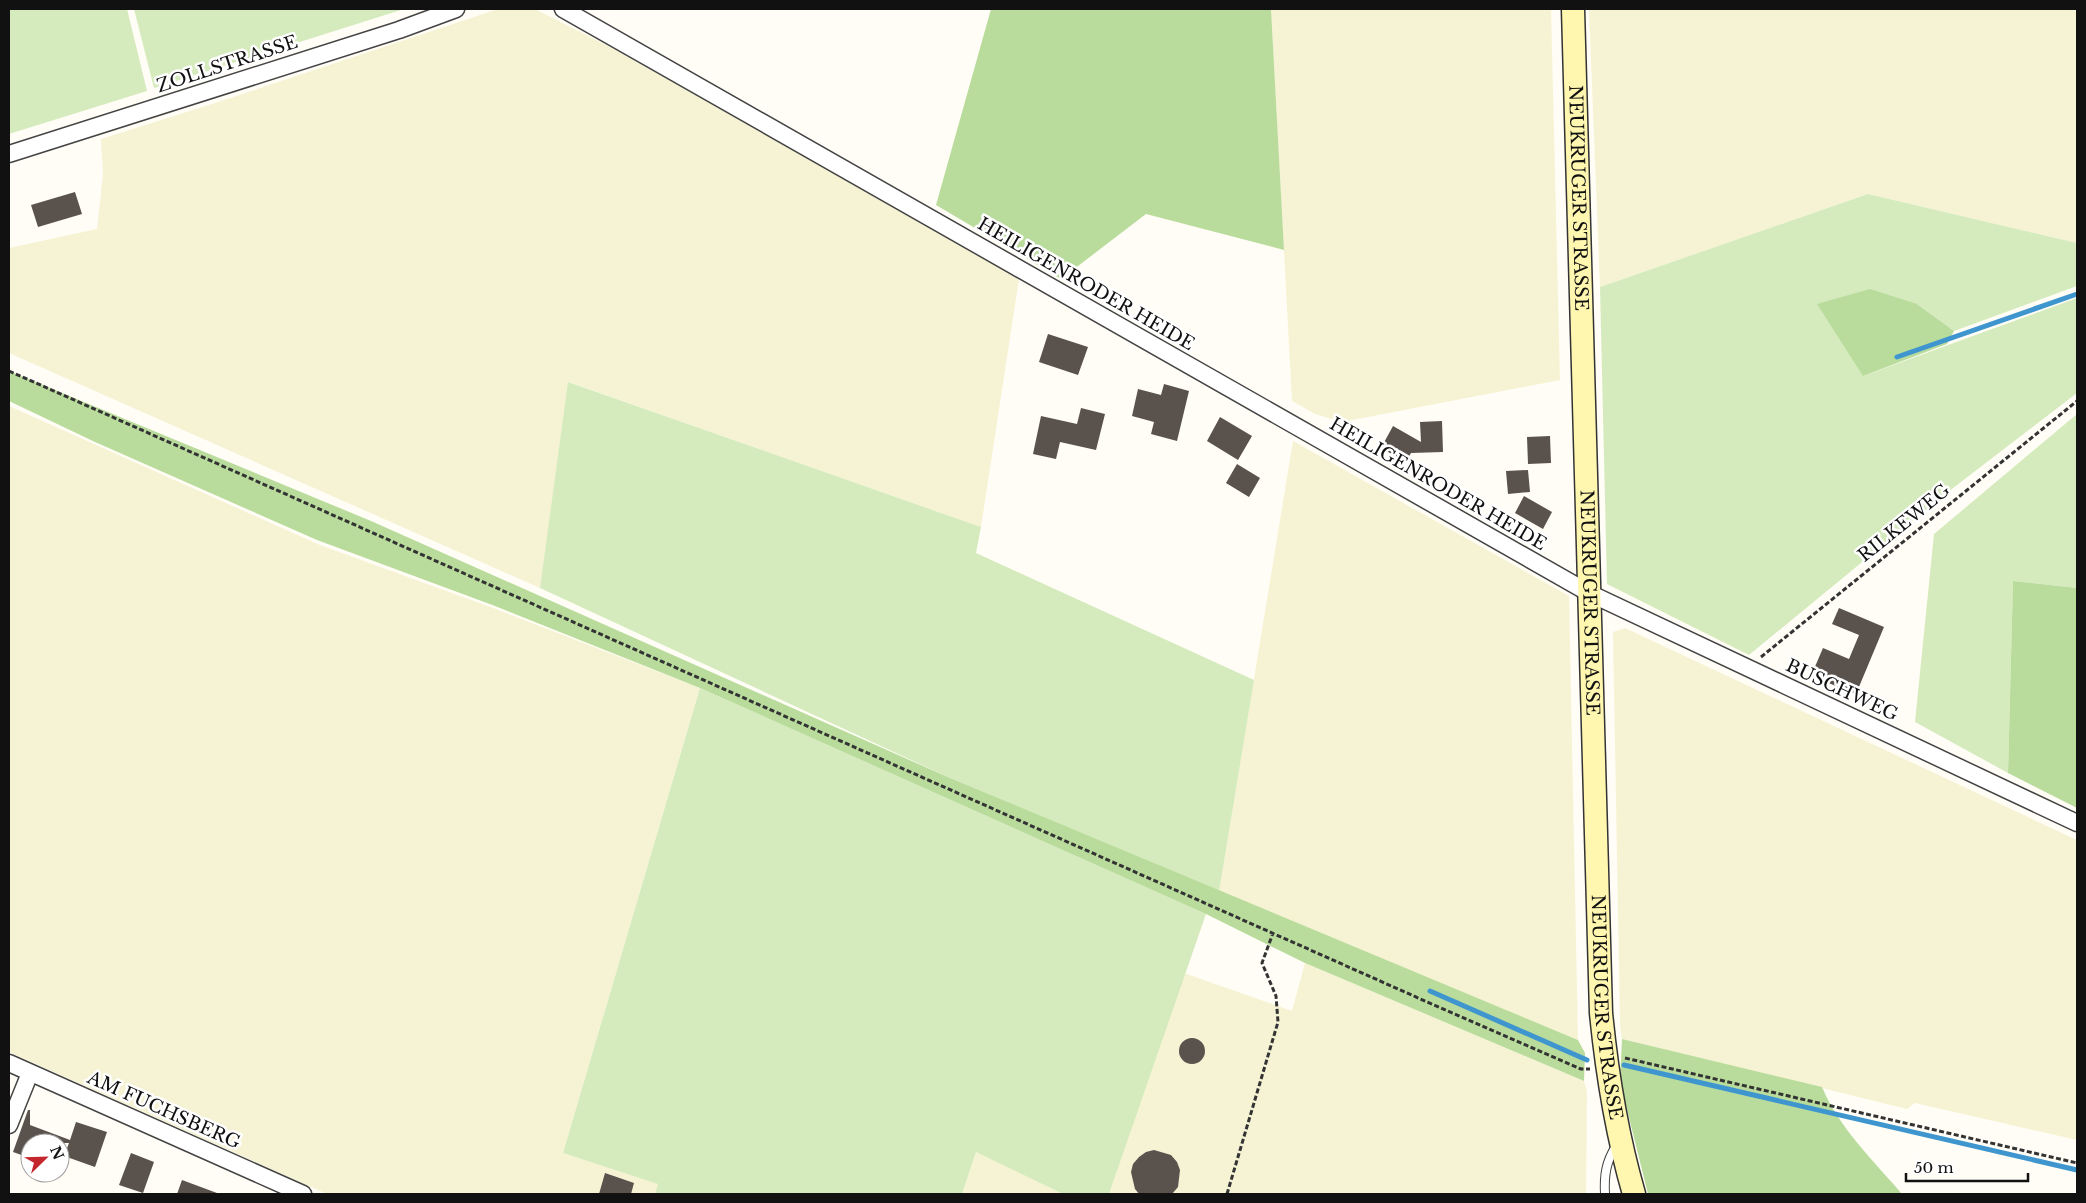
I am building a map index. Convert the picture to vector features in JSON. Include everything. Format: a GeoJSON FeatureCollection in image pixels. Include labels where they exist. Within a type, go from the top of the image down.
{"type":"FeatureCollection","features":[{"type":"Feature","properties":{"kind":"street","name":"ZOLLSTRASSE"},"geometry":{"type":"LineString","coordinates":[[9,154],[399,30],[456,9]]}},
{"type":"Feature","properties":{"kind":"street","name":"HEILIGENRODER HEIDE"},"geometry":{"type":"LineString","coordinates":[[563,9],[1589,593]]}},
{"type":"Feature","properties":{"kind":"street","name":"NEUKRUGER STRASSE"},"geometry":{"type":"LineString","coordinates":[[1573,9],[1600,987],[1606,1061],[1620,1140],[1634,1194]]}},
{"type":"Feature","properties":{"kind":"street","name":"BUSCHWEG"},"geometry":{"type":"LineString","coordinates":[[1589,593],[2077,823]]}},
{"type":"Feature","properties":{"kind":"street","name":"AM FUCHSBERG"},"geometry":{"type":"LineString","coordinates":[[9,1063],[286,1191],[304,1194]]}},
{"type":"Feature","properties":{"kind":"street"},"geometry":{"type":"LineString","coordinates":[[9,1125],[30,1073]]}},
{"type":"Feature","properties":{"kind":"lane"},"geometry":{"type":"LineString","coordinates":[[1605,1194],[1604,1177],[1608,1160],[1620,1140]]}},
{"type":"Feature","properties":{"kind":"path"},"geometry":{"type":"LineString","coordinates":[[9,371],[1581,1069],[1606,1061],[2077,1162]]}},
{"type":"Feature","properties":{"kind":"path","name":"RILKEWEG"},"geometry":{"type":"LineString","coordinates":[[1752,669],[1764,654],[2077,402]]}},
{"type":"Feature","properties":{"kind":"path"},"geometry":{"type":"LineString","coordinates":[[1227,1194],[1278,1022],[1276,996],[1262,963],[1273,933]]}},
{"type":"Feature","properties":{"kind":"shaded area"},"geometry":{"type":"Polygon","coordinates":[[[498,9],[535,9],[614,49],[1019,279],[981,527],[569,382],[540,588],[9,353],[9,248],[97,229],[103,174],[101,139],[498,9]]]}},
{"type":"Feature","properties":{"kind":"shaded area"},"geometry":{"type":"Polygon","coordinates":[[[1271,9],[1551,9],[1560,380],[1342,422],[1315,414],[1292,401],[1271,9]]]}},
{"type":"Feature","properties":{"kind":"shaded area"},"geometry":{"type":"Polygon","coordinates":[[[1589,9],[2077,9],[2077,243],[1868,194],[1600,287],[1589,9]]]}},
{"type":"Feature","properties":{"kind":"shaded area"},"geometry":{"type":"Polygon","coordinates":[[[9,406],[320,545],[496,609],[700,688],[563,1153],[659,1184],[655,1194],[327,1194],[9,1052],[9,406]]]}},
{"type":"Feature","properties":{"kind":"shaded area"},"geometry":{"type":"Polygon","coordinates":[[[1293,441],[1569,596],[1578,1040],[1219,892],[1293,441]]]}},
{"type":"Feature","properties":{"kind":"shaded area"},"geometry":{"type":"Polygon","coordinates":[[[1625,628],[2077,840],[2077,1140],[1915,1103],[1907,1109],[1622,1039],[1620,1025],[1613,632],[1625,628]]]}},
{"type":"Feature","properties":{"kind":"shaded area"},"geometry":{"type":"Polygon","coordinates":[[[1305,963],[1584,1081],[1587,1091],[1586,1194],[1109,1194],[1184,973],[1292,1011],[1305,963]]]}},
{"type":"Feature","properties":{"kind":"shaded area"},"geometry":{"type":"Polygon","coordinates":[[[976,1152],[990,1158],[1063,1194],[962,1194],[976,1152]]]}},
{"type":"Feature","properties":{"kind":"green space"},"geometry":{"type":"Polygon","coordinates":[[[9,9],[127,9],[147,91],[9,134],[9,9]]]}},
{"type":"Feature","properties":{"kind":"green space"},"geometry":{"type":"Polygon","coordinates":[[[134,9],[404,9],[154,88],[134,9]]]}},
{"type":"Feature","properties":{"kind":"green space"},"geometry":{"type":"Polygon","coordinates":[[[991,9],[1271,9],[1284,250],[1146,214],[1061,279],[936,205],[991,9]]]}},
{"type":"Feature","properties":{"kind":"green space"},"geometry":{"type":"Polygon","coordinates":[[[1868,194],[2077,243],[2077,286],[1954,331],[1917,304],[1863,376],[2077,298],[2077,393],[1940,498],[1749,655],[1607,584],[1600,287],[1868,194]]]}},
{"type":"Feature","properties":{"kind":"green space"},"geometry":{"type":"Polygon","coordinates":[[[1870,289],[1917,304],[1954,331],[1947,344],[1863,376],[1817,304],[1870,289]]]}},
{"type":"Feature","properties":{"kind":"green space"},"geometry":{"type":"Polygon","coordinates":[[[9,371],[371,521],[950,778],[1578,1040],[1585,1053],[1584,1081],[1305,963],[1206,914],[700,688],[495,606],[317,540],[95,442],[9,401],[9,371]]]}},
{"type":"Feature","properties":{"kind":"green space"},"geometry":{"type":"Polygon","coordinates":[[[568,382],[981,527],[976,553],[1254,680],[1219,892],[950,778],[540,588],[568,382]]]}},
{"type":"Feature","properties":{"kind":"green space"},"geometry":{"type":"Polygon","coordinates":[[[2077,414],[2077,588],[2013,581],[2008,773],[1915,722],[1934,534],[2077,414]]]}},
{"type":"Feature","properties":{"kind":"green space"},"geometry":{"type":"Polygon","coordinates":[[[2013,581],[2077,588],[2077,808],[2008,773],[2013,581]]]}},
{"type":"Feature","properties":{"kind":"green space"},"geometry":{"type":"Polygon","coordinates":[[[700,688],[1206,914],[1109,1194],[1063,1194],[976,1152],[962,1194],[655,1194],[658,1184],[563,1153],[700,688]]]}},
{"type":"Feature","properties":{"kind":"green space"},"geometry":{"type":"Polygon","coordinates":[[[1622,1039],[1822,1087],[1847,1130],[1902,1194],[1648,1194],[1620,1081],[1622,1039]]]}},
{"type":"Feature","properties":{"kind":"building"},"geometry":{"type":"Polygon","coordinates":[[[75,192],[82,214],[38,227],[31,205],[75,192]]]}},
{"type":"Feature","properties":{"kind":"building"},"geometry":{"type":"Polygon","coordinates":[[[1048,334],[1088,347],[1078,375],[1039,362],[1048,334]]]}},
{"type":"Feature","properties":{"kind":"building"},"geometry":{"type":"Polygon","coordinates":[[[1164,384],[1189,391],[1177,441],[1151,434],[1154,422],[1132,416],[1138,389],[1161,395],[1164,384]]]}},
{"type":"Feature","properties":{"kind":"building"},"geometry":{"type":"Polygon","coordinates":[[[1081,408],[1105,414],[1096,450],[1060,442],[1056,459],[1033,454],[1041,416],[1077,424],[1081,408]]]}},
{"type":"Feature","properties":{"kind":"building"},"geometry":{"type":"Polygon","coordinates":[[[1220,417],[1252,436],[1238,460],[1207,441],[1220,417]]]}},
{"type":"Feature","properties":{"kind":"building"},"geometry":{"type":"Polygon","coordinates":[[[1442,421],[1443,452],[1411,453],[1406,462],[1381,448],[1393,426],[1421,442],[1420,422],[1442,421]]]}},
{"type":"Feature","properties":{"kind":"building"},"geometry":{"type":"Polygon","coordinates":[[[1550,436],[1551,463],[1528,464],[1527,437],[1550,436]]]}},
{"type":"Feature","properties":{"kind":"building"},"geometry":{"type":"Polygon","coordinates":[[[1237,464],[1260,478],[1249,497],[1226,483],[1237,464]]]}},
{"type":"Feature","properties":{"kind":"building"},"geometry":{"type":"Polygon","coordinates":[[[1528,470],[1530,492],[1508,494],[1506,471],[1528,470]]]}},
{"type":"Feature","properties":{"kind":"building"},"geometry":{"type":"Polygon","coordinates":[[[1524,496],[1552,512],[1543,529],[1515,513],[1524,496]]]}},
{"type":"Feature","properties":{"kind":"building"},"geometry":{"type":"Polygon","coordinates":[[[1839,608],[1884,627],[1856,694],[1811,676],[1823,648],[1849,659],[1859,635],[1832,624],[1839,608]]]}},
{"type":"Feature","properties":{"kind":"building"},"geometry":{"type":"Polygon","coordinates":[[[1192,1038],[1201,1042],[1205,1051],[1201,1060],[1192,1064],[1183,1060],[1179,1051],[1183,1042],[1192,1038]]]}},
{"type":"Feature","properties":{"kind":"building"},"geometry":{"type":"Polygon","coordinates":[[[28,1110],[30,1110],[30,1125],[51,1133],[20,1133],[20,1154],[13,1152],[28,1110]]]}},
{"type":"Feature","properties":{"kind":"building"},"geometry":{"type":"Polygon","coordinates":[[[76,1122],[107,1132],[95,1167],[70,1158],[70,1140],[76,1122]]]}},
{"type":"Feature","properties":{"kind":"building"},"geometry":{"type":"Polygon","coordinates":[[[1154,1150],[1171,1155],[1177,1162],[1180,1170],[1178,1187],[1172,1194],[1139,1194],[1135,1189],[1131,1172],[1133,1164],[1146,1152],[1154,1150]]]}},
{"type":"Feature","properties":{"kind":"building"},"geometry":{"type":"Polygon","coordinates":[[[131,1153],[154,1162],[143,1193],[119,1185],[131,1153]]]}},
{"type":"Feature","properties":{"kind":"building"},"geometry":{"type":"Polygon","coordinates":[[[605,1173],[634,1183],[631,1194],[599,1194],[605,1173]]]}},
{"type":"Feature","properties":{"kind":"building"},"geometry":{"type":"Polygon","coordinates":[[[182,1180],[217,1193],[217,1194],[177,1194],[182,1180]]]}},
{"type":"Feature","properties":{"kind":"waterway"},"geometry":{"type":"LineString","coordinates":[[1897,357],[2077,294]]}},
{"type":"Feature","properties":{"kind":"waterway"},"geometry":{"type":"LineString","coordinates":[[1430,991],[1587,1060]]}},
{"type":"Feature","properties":{"kind":"waterway"},"geometry":{"type":"LineString","coordinates":[[1624,1065],[2077,1170]]}}]}
